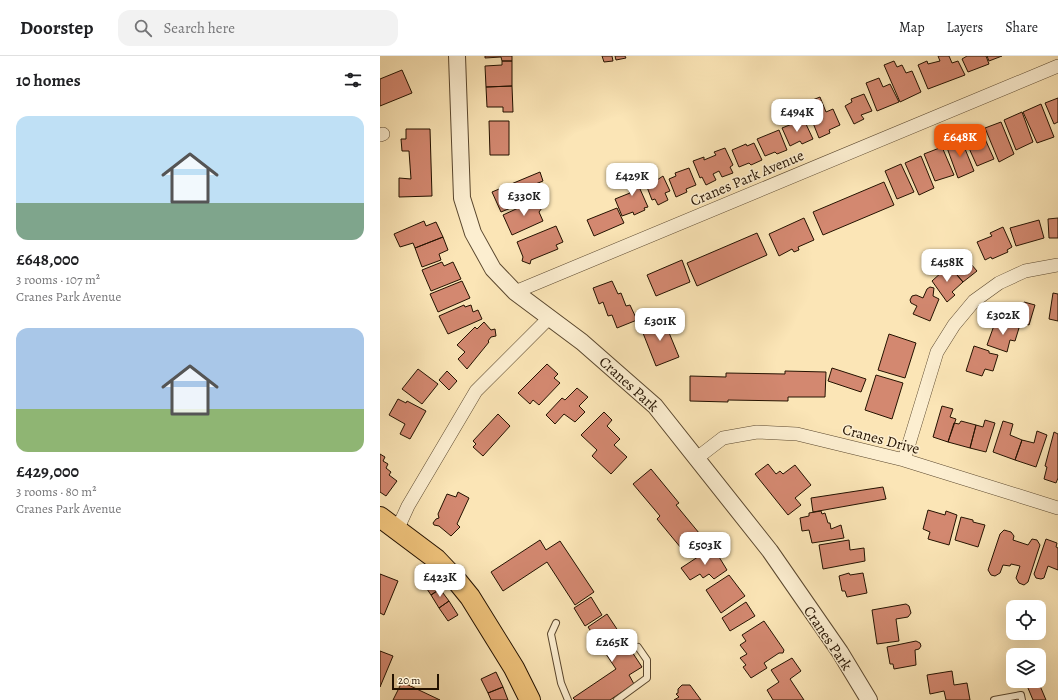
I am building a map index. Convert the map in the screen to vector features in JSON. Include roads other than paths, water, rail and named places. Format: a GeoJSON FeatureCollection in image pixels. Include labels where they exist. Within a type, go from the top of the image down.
{"type":"FeatureCollection","features":[{"type":"Feature","properties":{"kind":"main road"},"geometry":{"type":"LineString","coordinates":[[380,517],[436,559],[470,597],[514,668],[530,700]]}},
{"type":"Feature","properties":{"kind":"street","name":"Cranes Park"},"geometry":{"type":"LineString","coordinates":[[458,56],[462,198],[473,234],[493,269],[515,292],[582,342],[655,406],[770,552],[840,652],[869,700]]}},
{"type":"Feature","properties":{"kind":"street","name":"Cranes Park Avenue"},"geometry":{"type":"LineString","coordinates":[[515,292],[1058,66]]}},
{"type":"Feature","properties":{"kind":"street"},"geometry":{"type":"LineString","coordinates":[[904,460],[937,352],[954,324],[974,301],[999,283],[1025,271],[1058,265]]}},
{"type":"Feature","properties":{"kind":"street"},"geometry":{"type":"LineString","coordinates":[[397,530],[408,506],[476,391],[549,318]]}},
{"type":"Feature","properties":{"kind":"street","name":"Cranes Drive"},"geometry":{"type":"LineString","coordinates":[[697,458],[723,438],[757,432],[797,434],[904,460],[1058,508]]}},
{"type":"Feature","properties":{"kind":"lane"},"geometry":{"type":"LineString","coordinates":[[556,622],[551,634],[552,646],[561,682],[568,700]]}},
{"type":"Feature","properties":{"kind":"lane"},"geometry":{"type":"LineString","coordinates":[[617,700],[647,678],[647,660],[638,647]]}},
{"type":"Feature","properties":{"kind":"lane"},"geometry":{"type":"LineString","coordinates":[[994,700],[1020,695],[1022,700]]}}]}
